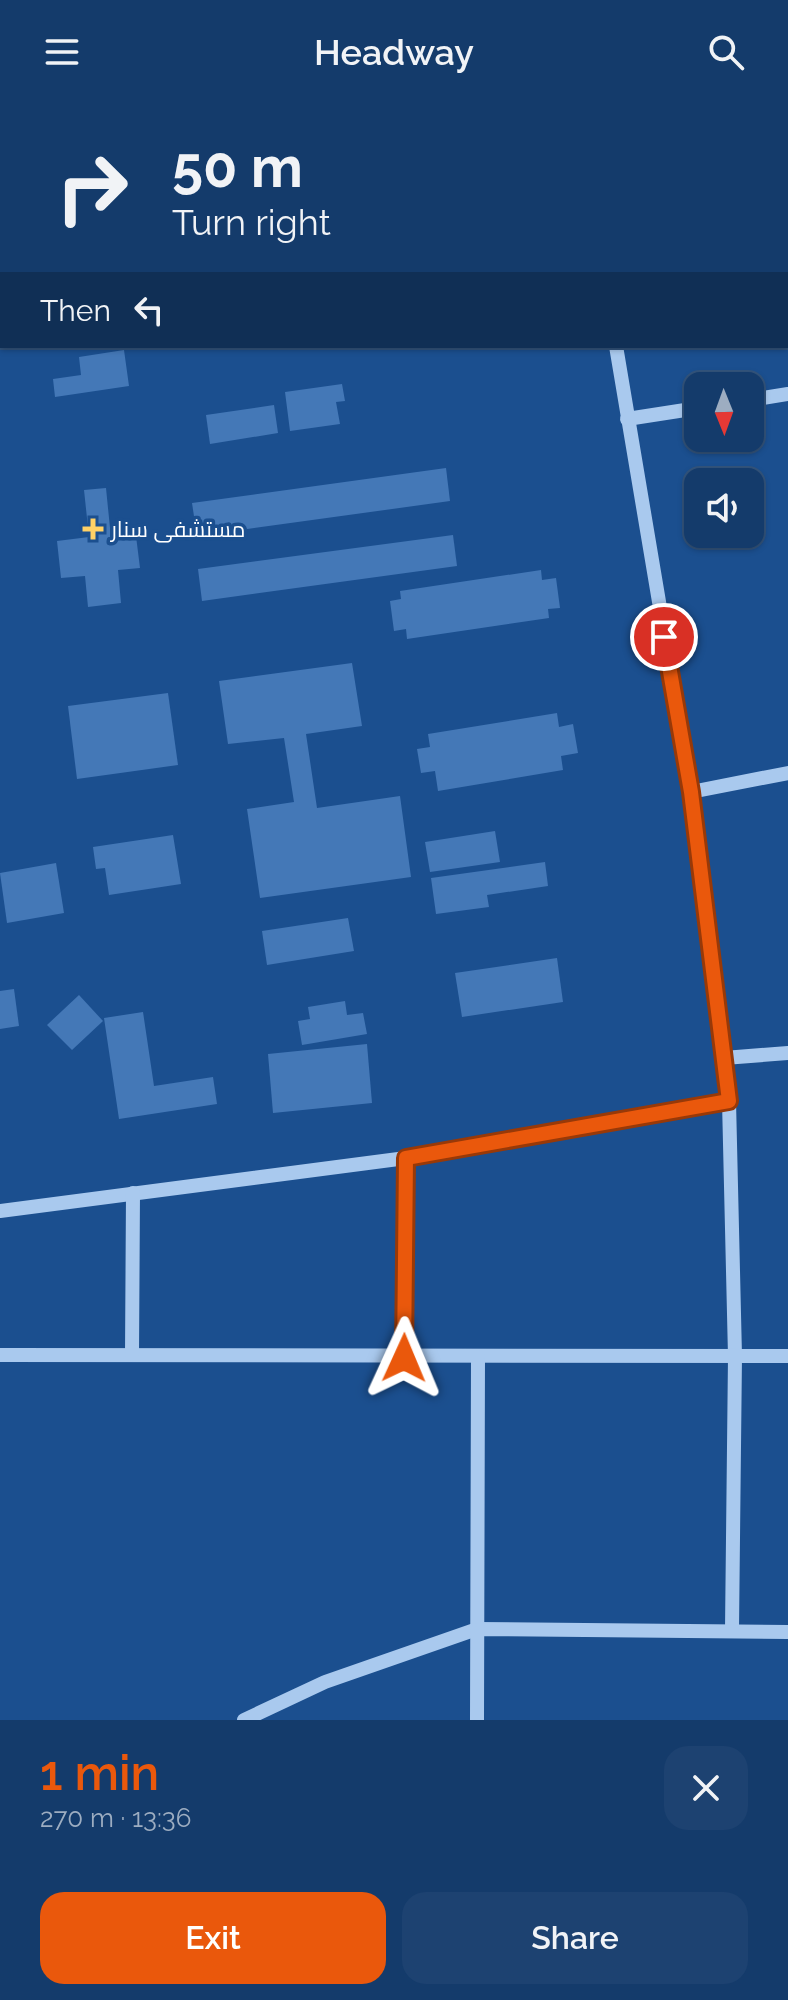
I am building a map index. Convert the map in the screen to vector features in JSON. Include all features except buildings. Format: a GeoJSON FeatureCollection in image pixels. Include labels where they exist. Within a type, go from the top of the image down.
{"type":"FeatureCollection","features":[{"type":"Feature","properties":{"kind":"street"},"geometry":{"type":"LineString","coordinates":[[616,348],[691,792],[729,1101],[735,1356],[732,1629]]}},
{"type":"Feature","properties":{"kind":"street"},"geometry":{"type":"LineString","coordinates":[[764,398],[788,394]]}},
{"type":"Feature","properties":{"kind":"street"},"geometry":{"type":"LineString","coordinates":[[627,419],[684,410]]}},
{"type":"Feature","properties":{"kind":"street"},"geometry":{"type":"LineString","coordinates":[[691,792],[788,773]]}},
{"type":"Feature","properties":{"kind":"street"},"geometry":{"type":"LineString","coordinates":[[724,1058],[788,1053]]}},
{"type":"Feature","properties":{"kind":"street"},"geometry":{"type":"LineString","coordinates":[[0,1211],[406,1158],[729,1101]]}},
{"type":"Feature","properties":{"kind":"street"},"geometry":{"type":"LineString","coordinates":[[404,1358],[406,1158]]}},
{"type":"Feature","properties":{"kind":"street"},"geometry":{"type":"LineString","coordinates":[[132,1355],[133,1193]]}},
{"type":"Feature","properties":{"kind":"street"},"geometry":{"type":"LineString","coordinates":[[0,1355],[404,1358],[788,1356]]}},
{"type":"Feature","properties":{"kind":"street"},"geometry":{"type":"LineString","coordinates":[[477,1720],[478,1357]]}},
{"type":"Feature","properties":{"kind":"street"},"geometry":{"type":"LineString","coordinates":[[244,1720],[325,1682],[477,1629],[732,1629],[788,1632]]}},
{"type":"Feature","properties":{"kind":"place","name":"مستشفى سنار"},"geometry":{"type":"Point","coordinates":[93,529]}},
{"type":"Feature","properties":{"kind":"route"},"geometry":{"type":"LineString","coordinates":[[404,1358],[406,1158],[729,1101],[691,792],[664,637]]}}]}
